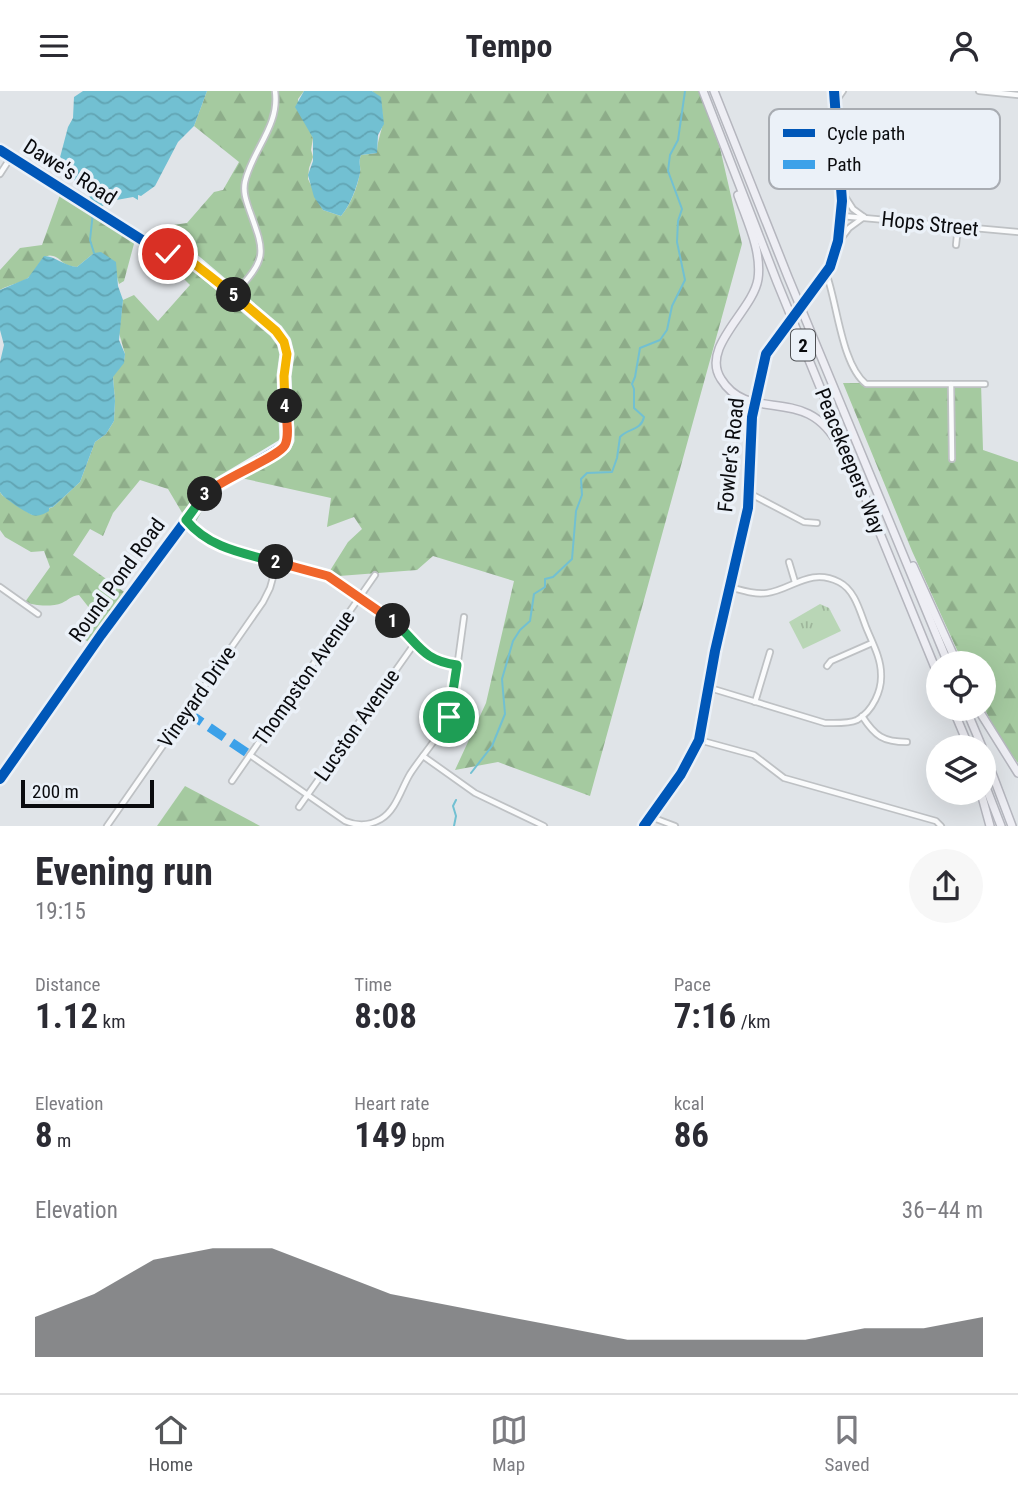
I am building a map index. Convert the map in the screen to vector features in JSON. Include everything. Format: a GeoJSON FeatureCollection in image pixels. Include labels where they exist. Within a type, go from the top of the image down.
{"type":"FeatureCollection","features":[{"type":"Feature","properties":{"kind":"highway","name":"Peacekeepers Way"},"geometry":{"type":"LineString","coordinates":[[703,91],[928,651]]}},
{"type":"Feature","properties":{"kind":"highway","name":"Peacekeepers Way"},"geometry":{"type":"LineString","coordinates":[[714,91],[943,651]]}},
{"type":"Feature","properties":{"kind":"highway"},"geometry":{"type":"LineString","coordinates":[[731,165],[755,246],[759,269],[752,298],[719,347],[716,366],[722,381],[728,388],[755,403],[798,408],[823,423],[836,439],[876,525]]}},
{"type":"Feature","properties":{"kind":"highway"},"geometry":{"type":"LineString","coordinates":[[890,518],[951,651]]}},
{"type":"Feature","properties":{"kind":"highway"},"geometry":{"type":"LineString","coordinates":[[986,721],[1018,773]]}},
{"type":"Feature","properties":{"kind":"highway"},"geometry":{"type":"LineString","coordinates":[[996,784],[1012,826]]}},
{"type":"Feature","properties":{"kind":"highway"},"geometry":{"type":"LineString","coordinates":[[984,805],[990,826]]}},
{"type":"Feature","properties":{"kind":"highway"},"geometry":{"type":"LineString","coordinates":[[993,805],[1001,826]]}},
{"type":"Feature","properties":{"kind":"street"},"geometry":{"type":"LineString","coordinates":[[234,295],[255,271],[261,256],[260,238],[244,188],[275,113],[275,91]]}},
{"type":"Feature","properties":{"kind":"street","name":"Fowler's Road"},"geometry":{"type":"LineString","coordinates":[[833,109],[834,91]]}},
{"type":"Feature","properties":{"kind":"street"},"geometry":{"type":"LineString","coordinates":[[833,104],[843,91]]}},
{"type":"Feature","properties":{"kind":"street"},"geometry":{"type":"LineString","coordinates":[[979,91],[1018,95]]}},
{"type":"Feature","properties":{"kind":"street","name":"Dawe's Road"},"geometry":{"type":"LineString","coordinates":[[0,150],[150,245],[168,254],[187,258],[276,331],[286,348]]}},
{"type":"Feature","properties":{"kind":"street"},"geometry":{"type":"LineString","coordinates":[[0,174],[11,157]]}},
{"type":"Feature","properties":{"kind":"street"},"geometry":{"type":"LineString","coordinates":[[838,241],[864,217],[853,209],[841,189]]}},
{"type":"Feature","properties":{"kind":"street","name":"Fowler's Road"},"geometry":{"type":"LineString","coordinates":[[644,826],[681,774],[699,740],[729,587],[748,508],[749,447],[766,354],[826,273],[838,241],[842,216],[841,189]]}},
{"type":"Feature","properties":{"kind":"street","name":"Hops Street"},"geometry":{"type":"LineString","coordinates":[[842,216],[1018,232]]}},
{"type":"Feature","properties":{"kind":"street"},"geometry":{"type":"LineString","coordinates":[[956,245],[958,226]]}},
{"type":"Feature","properties":{"kind":"street"},"geometry":{"type":"LineString","coordinates":[[826,273],[834,293],[833,306],[839,330],[862,380],[872,385],[985,384]]}},
{"type":"Feature","properties":{"kind":"street","name":"Round Pond Road"},"geometry":{"type":"LineString","coordinates":[[0,779],[93,646],[207,492],[285,446],[286,348]]}},
{"type":"Feature","properties":{"kind":"street"},"geometry":{"type":"LineString","coordinates":[[951,384],[952,459]]}},
{"type":"Feature","properties":{"kind":"street"},"geometry":{"type":"LineString","coordinates":[[749,493],[804,522],[817,523]]}},
{"type":"Feature","properties":{"kind":"street"},"geometry":{"type":"LineString","coordinates":[[186,520],[212,543],[328,576],[394,622],[434,660],[457,665]]}},
{"type":"Feature","properties":{"kind":"street"},"geometry":{"type":"LineString","coordinates":[[789,562],[796,582]]}},
{"type":"Feature","properties":{"kind":"street","name":"Vineyard Drive"},"geometry":{"type":"LineString","coordinates":[[107,826],[263,602],[277,563]]}},
{"type":"Feature","properties":{"kind":"street","name":"Thompston Avenue"},"geometry":{"type":"LineString","coordinates":[[232,781],[376,575]]}},
{"type":"Feature","properties":{"kind":"street"},"geometry":{"type":"LineString","coordinates":[[710,688],[825,723],[858,720],[870,708],[879,692],[881,673],[872,643],[850,592],[839,582],[823,577],[796,582],[778,591],[764,594],[729,587]]}},
{"type":"Feature","properties":{"kind":"street"},"geometry":{"type":"LineString","coordinates":[[0,587],[38,614]]}},
{"type":"Feature","properties":{"kind":"street"},"geometry":{"type":"LineString","coordinates":[[250,755],[352,824],[373,824],[390,810],[449,717],[464,617]]}},
{"type":"Feature","properties":{"kind":"street","name":"Lucston Avenue"},"geometry":{"type":"LineString","coordinates":[[299,807],[415,643]]}},
{"type":"Feature","properties":{"kind":"street"},"geometry":{"type":"LineString","coordinates":[[827,666],[831,661],[872,643]]}},
{"type":"Feature","properties":{"kind":"street"},"geometry":{"type":"LineString","coordinates":[[755,702],[770,652]]}},
{"type":"Feature","properties":{"kind":"street"},"geometry":{"type":"LineString","coordinates":[[862,716],[877,736],[908,742]]}},
{"type":"Feature","properties":{"kind":"street"},"geometry":{"type":"LineString","coordinates":[[699,740],[754,755],[783,778],[936,821],[940,825]]}},
{"type":"Feature","properties":{"kind":"street"},"geometry":{"type":"LineString","coordinates":[[423,756],[484,798],[544,826]]}},
{"type":"Feature","properties":{"kind":"street"},"geometry":{"type":"LineString","coordinates":[[651,817],[676,826]]}},
{"type":"Feature","properties":{"kind":"green space"},"geometry":{"type":"Polygon","coordinates":[[[207,91],[304,91],[298,104],[313,138],[313,157],[308,179],[323,210],[341,216],[355,189],[361,155],[377,153],[383,117],[381,99],[372,91],[699,91],[720,148],[742,244],[590,796],[498,762],[455,770],[486,703],[514,581],[433,556],[417,570],[326,577],[348,542],[362,529],[354,517],[327,527],[331,498],[223,474],[194,525],[184,516],[168,489],[140,480],[113,513],[103,536],[90,529],[73,555],[127,594],[91,644],[76,633],[90,609],[79,595],[53,605],[25,602],[50,567],[44,551],[31,552],[5,537],[0,530],[0,492],[32,515],[53,507],[80,482],[95,442],[106,434],[114,421],[113,376],[124,361],[125,354],[119,333],[123,300],[134,295],[158,321],[190,285],[158,253],[159,240],[166,229],[187,223],[214,192],[223,190],[239,162],[194,126],[207,91]]]}},
{"type":"Feature","properties":{"kind":"green space"},"geometry":{"type":"Polygon","coordinates":[[[61,192],[135,240],[124,281],[119,284],[112,260],[94,253],[77,267],[49,255],[27,279],[0,290],[0,270],[20,248],[42,245],[61,192]]]}},
{"type":"Feature","properties":{"kind":"green space"},"geometry":{"type":"Polygon","coordinates":[[[843,383],[981,383],[983,450],[1018,462],[1018,763],[991,721],[996,721],[996,651],[958,651],[912,551],[843,383]]]}},
{"type":"Feature","properties":{"kind":"green space"},"geometry":{"type":"Polygon","coordinates":[[[820,604],[829,608],[841,631],[803,649],[789,622],[820,604]]]}},
{"type":"Feature","properties":{"kind":"green space"},"geometry":{"type":"Polygon","coordinates":[[[185,786],[260,826],[157,826],[185,786]]]}},
{"type":"Feature","properties":{"kind":"water"},"geometry":{"type":"Polygon","coordinates":[[[83,91],[207,91],[194,126],[178,142],[155,186],[141,196],[138,195],[138,200],[133,197],[111,201],[101,207],[90,198],[81,179],[77,182],[74,176],[61,176],[58,165],[73,118],[74,97],[83,91]]]}},
{"type":"Feature","properties":{"kind":"water"},"geometry":{"type":"Polygon","coordinates":[[[304,91],[372,91],[381,97],[384,124],[378,135],[377,153],[361,155],[357,184],[341,216],[323,210],[314,197],[308,175],[313,161],[313,138],[295,107],[304,91]]]}},
{"type":"Feature","properties":{"kind":"water"},"geometry":{"type":"Polygon","coordinates":[[[101,252],[116,262],[118,286],[123,300],[119,340],[125,354],[124,363],[113,377],[114,421],[106,434],[95,442],[80,482],[49,508],[49,511],[32,515],[0,492],[0,362],[4,345],[0,330],[0,290],[28,278],[44,256],[77,267],[94,253],[101,252]]]}},
{"type":"Feature","properties":{"kind":"waterway"},"geometry":{"type":"LineString","coordinates":[[471,773],[492,746],[505,714],[502,679],[513,641],[530,621],[534,594],[545,587],[545,579],[553,577],[572,559],[576,511],[582,495],[581,479],[587,473],[612,472],[620,437],[640,425],[644,417],[634,408],[632,384],[640,348],[660,340],[667,330],[672,306],[685,280],[677,242],[678,221],[682,209],[668,171],[670,155],[678,140],[685,91]]}},
{"type":"Feature","properties":{"kind":"waterway"},"geometry":{"type":"LineString","coordinates":[[93,212],[90,240],[94,253]]}},
{"type":"Feature","properties":{"kind":"waterway"},"geometry":{"type":"LineString","coordinates":[[454,826],[456,816],[453,806],[456,800]]}},
{"type":"Feature","properties":{"kind":"marked path"},"geometry":{"type":"LineString","coordinates":[[187,712],[250,755]]}},
{"type":"Feature","properties":{"kind":"cycle path"},"geometry":{"type":"LineString","coordinates":[[834,91],[835,109]]}},
{"type":"Feature","properties":{"kind":"cycle path"},"geometry":{"type":"LineString","coordinates":[[0,150],[150,245],[193,261],[276,331],[284,342],[287,354],[284,376],[287,440],[284,446],[207,492],[101,635],[0,779]]}},
{"type":"Feature","properties":{"kind":"cycle path"},"geometry":{"type":"LineString","coordinates":[[644,826],[681,774],[699,740],[715,651],[748,508],[752,417],[766,354],[830,267],[838,241],[841,189]]}},
{"type":"Feature","properties":{"kind":"route"},"geometry":{"type":"LineString","coordinates":[[168,254],[193,261],[255,313],[280,336],[287,354],[284,376],[285,446],[215,486],[207,492],[186,520],[205,539],[222,547],[328,576],[394,622],[430,658],[457,665],[449,717]]}}]}
